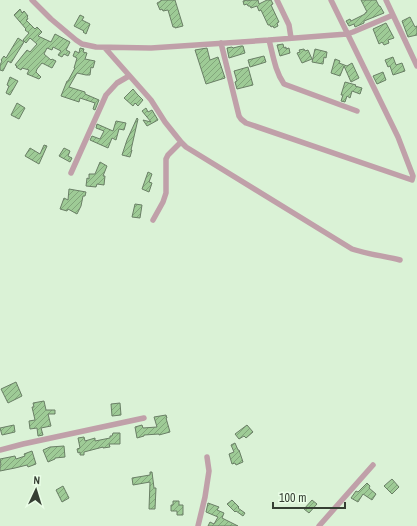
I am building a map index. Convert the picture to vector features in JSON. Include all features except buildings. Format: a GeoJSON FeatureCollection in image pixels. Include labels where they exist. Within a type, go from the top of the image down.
{"type":"FeatureCollection","features":[{"type":"Feature","properties":{"kind":"street"},"geometry":{"type":"LineString","coordinates":[[32,0],[51,19],[82,44],[105,48],[151,48],[347,34],[393,15]]}},
{"type":"Feature","properties":{"kind":"street"},"geometry":{"type":"LineString","coordinates":[[277,0],[289,25],[291,38]]}},
{"type":"Feature","properties":{"kind":"street"},"geometry":{"type":"LineString","coordinates":[[221,43],[241,120],[412,180],[413,176],[398,137],[331,0]]}},
{"type":"Feature","properties":{"kind":"street"},"geometry":{"type":"LineString","coordinates":[[386,0],[417,66]]}},
{"type":"Feature","properties":{"kind":"street"},"geometry":{"type":"LineString","coordinates":[[269,40],[279,76],[284,84],[357,111]]}},
{"type":"Feature","properties":{"kind":"street"},"geometry":{"type":"LineString","coordinates":[[105,48],[151,100],[165,122],[180,142],[186,147],[352,249],[400,260]]}},
{"type":"Feature","properties":{"kind":"street"},"geometry":{"type":"LineString","coordinates":[[71,173],[106,95],[118,82],[129,76]]}},
{"type":"Feature","properties":{"kind":"street"},"geometry":{"type":"LineString","coordinates":[[153,220],[163,202],[166,193],[166,159],[180,142]]}},
{"type":"Feature","properties":{"kind":"street"},"geometry":{"type":"LineString","coordinates":[[0,450],[144,418]]}},
{"type":"Feature","properties":{"kind":"street"},"geometry":{"type":"LineString","coordinates":[[198,526],[209,472],[207,457]]}},
{"type":"Feature","properties":{"kind":"street"},"geometry":{"type":"LineString","coordinates":[[319,526],[373,465]]}}]}
